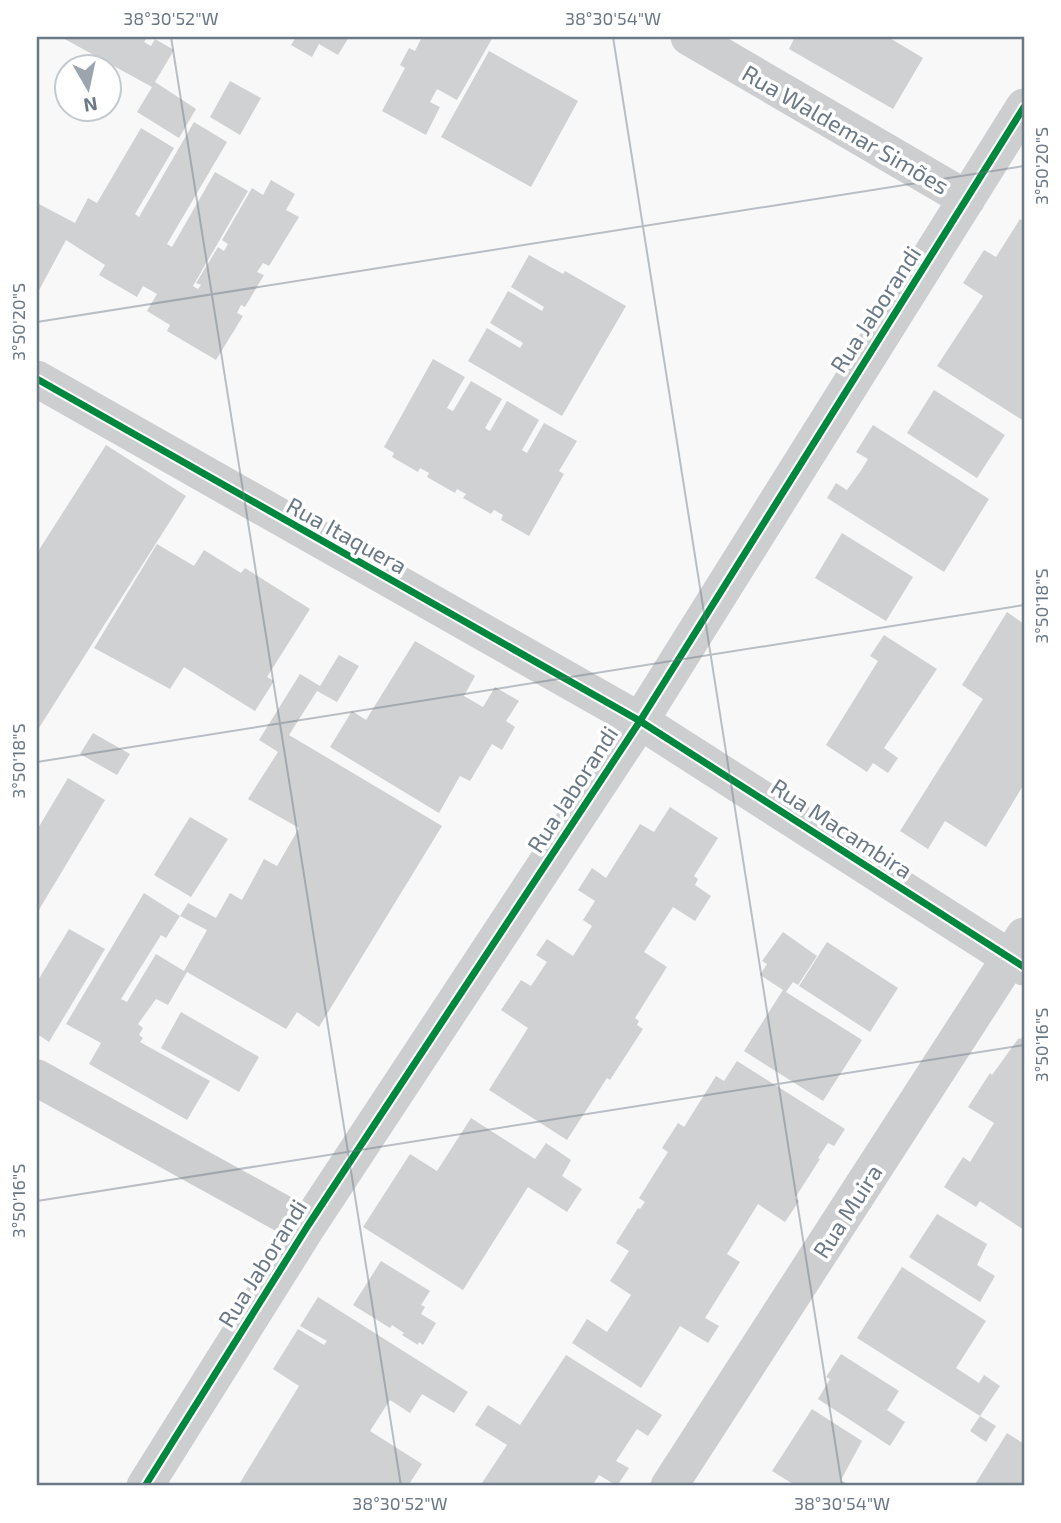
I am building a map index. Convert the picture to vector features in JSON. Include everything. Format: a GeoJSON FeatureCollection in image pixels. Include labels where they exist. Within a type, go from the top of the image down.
{"type":"FeatureCollection","features":[{"type":"Feature","properties":{"kind":"street","name":"Rua Waldemar Simões"},"geometry":{"type":"LineString","coordinates":[[689,37],[967,199]]}},
{"type":"Feature","properties":{"kind":"street","name":"Rua Jaborandi"},"geometry":{"type":"LineString","coordinates":[[145,1486],[307,1227],[640,721],[1024,107]]}},
{"type":"Feature","properties":{"kind":"street","name":"Rua Itaquera"},"geometry":{"type":"LineString","coordinates":[[37,379],[640,721]]}},
{"type":"Feature","properties":{"kind":"street","name":"Rua Macambira"},"geometry":{"type":"LineString","coordinates":[[640,721],[1020,954]]}},
{"type":"Feature","properties":{"kind":"street","name":"Rua Muira"},"geometry":{"type":"LineString","coordinates":[[669,1486],[1020,954]]}},
{"type":"Feature","properties":{"kind":"street"},"geometry":{"type":"LineString","coordinates":[[37,1078],[307,1227]]}},
{"type":"Feature","properties":{"kind":"building"},"geometry":{"type":"Polygon","coordinates":[[[61,37],[148,37],[144,42],[151,46],[155,39],[174,50],[155,82],[196,109],[179,138],[137,112],[152,87],[122,71],[122,52],[88,52],[61,37]]]}},
{"type":"Feature","properties":{"kind":"building"},"geometry":{"type":"Polygon","coordinates":[[[296,37],[349,37],[338,55],[319,44],[312,57],[291,45],[296,37]]]}},
{"type":"Feature","properties":{"kind":"building"},"geometry":{"type":"Polygon","coordinates":[[[422,37],[493,37],[457,100],[437,89],[430,102],[440,107],[426,135],[382,111],[405,68],[400,65],[409,48],[415,51],[422,37]]]}},
{"type":"Feature","properties":{"kind":"building"},"geometry":{"type":"Polygon","coordinates":[[[795,37],[888,37],[923,58],[893,109],[789,49],[795,37]]]}},
{"type":"Feature","properties":{"kind":"building"},"geometry":{"type":"Polygon","coordinates":[[[489,51],[578,101],[531,187],[441,137],[489,51]]]}},
{"type":"Feature","properties":{"kind":"building"},"geometry":{"type":"Polygon","coordinates":[[[230,81],[261,98],[240,135],[210,117],[230,81]]]}},
{"type":"Feature","properties":{"kind":"building"},"geometry":{"type":"Polygon","coordinates":[[[194,122],[227,142],[167,244],[172,247],[215,172],[248,191],[193,286],[198,289],[201,285],[196,283],[218,247],[224,251],[228,244],[222,240],[252,188],[263,195],[271,180],[295,194],[286,210],[299,217],[269,266],[263,263],[257,272],[264,275],[245,307],[241,305],[237,313],[243,316],[216,360],[167,331],[170,325],[147,311],[157,294],[143,286],[137,297],[99,275],[105,265],[66,240],[37,294],[37,203],[75,223],[88,198],[97,203],[141,128],[174,148],[135,214],[139,217],[194,122]]]}},
{"type":"Feature","properties":{"kind":"building"},"geometry":{"type":"Polygon","coordinates":[[[1020,219],[1024,222],[1024,421],[937,366],[983,296],[963,283],[984,250],[996,257],[1020,219]]]}},
{"type":"Feature","properties":{"kind":"building"},"geometry":{"type":"Polygon","coordinates":[[[529,255],[563,274],[565,271],[626,306],[562,416],[468,361],[487,328],[520,348],[523,343],[490,323],[508,291],[542,311],[544,307],[511,287],[529,255]]]}},
{"type":"Feature","properties":{"kind":"building"},"geometry":{"type":"Polygon","coordinates":[[[433,359],[465,377],[447,408],[453,411],[471,381],[502,399],[485,428],[490,431],[507,401],[539,420],[522,450],[527,453],[544,423],[577,441],[559,471],[564,474],[529,536],[501,520],[503,515],[494,510],[491,514],[463,498],[466,494],[457,489],[455,493],[427,477],[429,473],[420,468],[418,472],[392,457],[394,453],[384,447],[433,359]]]}},
{"type":"Feature","properties":{"kind":"building"},"geometry":{"type":"Polygon","coordinates":[[[934,390],[1005,435],[977,478],[907,433],[934,390]]]}},
{"type":"Feature","properties":{"kind":"building"},"geometry":{"type":"Polygon","coordinates":[[[873,425],[989,499],[944,572],[827,498],[836,483],[847,490],[860,472],[868,459],[856,452],[873,425]]]}},
{"type":"Feature","properties":{"kind":"building"},"geometry":{"type":"Polygon","coordinates":[[[106,445],[186,496],[37,731],[37,553],[106,445]]]}},
{"type":"Feature","properties":{"kind":"building"},"geometry":{"type":"Polygon","coordinates":[[[842,533],[913,577],[886,621],[815,578],[842,533]]]}},
{"type":"Feature","properties":{"kind":"building"},"geometry":{"type":"Polygon","coordinates":[[[157,544],[194,566],[204,550],[241,573],[245,568],[310,609],[267,677],[274,681],[255,711],[184,667],[170,689],[94,648],[157,544]]]}},
{"type":"Feature","properties":{"kind":"building"},"geometry":{"type":"Polygon","coordinates":[[[1007,612],[1024,624],[1024,784],[986,847],[945,821],[928,849],[900,831],[983,699],[962,685],[1007,612]]]}},
{"type":"Feature","properties":{"kind":"building"},"geometry":{"type":"Polygon","coordinates":[[[884,635],[937,669],[884,748],[898,758],[888,773],[873,763],[867,772],[826,745],[878,661],[870,656],[884,635]]]}},
{"type":"Feature","properties":{"kind":"building"},"geometry":{"type":"Polygon","coordinates":[[[415,641],[475,676],[464,696],[483,707],[495,687],[519,701],[506,721],[515,727],[502,750],[492,744],[470,781],[460,776],[439,813],[330,747],[352,711],[366,720],[415,641]]]}},
{"type":"Feature","properties":{"kind":"building"},"geometry":{"type":"Polygon","coordinates":[[[339,655],[359,666],[337,702],[317,691],[289,735],[442,826],[319,1027],[297,1012],[286,1029],[187,972],[168,1005],[156,999],[138,1024],[143,1028],[139,1035],[143,1038],[140,1042],[210,1081],[187,1120],[89,1064],[101,1043],[66,1024],[144,893],[180,916],[188,903],[216,918],[230,893],[242,900],[264,859],[277,866],[299,828],[248,799],[278,752],[259,740],[300,674],[320,686],[339,655]],[[180,916],[166,938],[161,935],[121,999],[127,1002],[156,954],[184,971],[207,930],[180,916]]]}},
{"type":"Feature","properties":{"kind":"building"},"geometry":{"type":"Polygon","coordinates":[[[93,733],[130,754],[117,775],[80,754],[93,733]]]}},
{"type":"Feature","properties":{"kind":"building"},"geometry":{"type":"Polygon","coordinates":[[[68,778],[105,800],[37,913],[37,830],[68,778]]]}},
{"type":"Feature","properties":{"kind":"building"},"geometry":{"type":"Polygon","coordinates":[[[670,807],[718,838],[694,876],[698,879],[695,885],[711,896],[695,921],[673,907],[644,952],[667,967],[635,1018],[639,1021],[637,1025],[643,1029],[567,1140],[489,1090],[528,1028],[501,1010],[521,980],[531,986],[547,962],[536,955],[547,939],[573,956],[592,926],[583,920],[595,901],[578,890],[592,868],[606,878],[640,824],[654,832],[670,807]]]}},
{"type":"Feature","properties":{"kind":"building"},"geometry":{"type":"Polygon","coordinates":[[[190,817],[228,839],[191,897],[154,875],[190,817]]]}},
{"type":"Feature","properties":{"kind":"building"},"geometry":{"type":"Polygon","coordinates":[[[69,929],[105,949],[49,1042],[37,1034],[37,982],[69,929]]]}},
{"type":"Feature","properties":{"kind":"building"},"geometry":{"type":"Polygon","coordinates":[[[783,932],[817,956],[798,985],[793,982],[786,992],[862,1040],[823,1101],[744,1051],[783,990],[760,975],[767,964],[762,961],[783,932]]]}},
{"type":"Feature","properties":{"kind":"building"},"geometry":{"type":"Polygon","coordinates":[[[827,942],[898,988],[870,1032],[799,986],[827,942]]]}},
{"type":"Feature","properties":{"kind":"building"},"geometry":{"type":"Polygon","coordinates":[[[181,1012],[259,1057],[239,1092],[161,1048],[181,1012]]]}},
{"type":"Feature","properties":{"kind":"building"},"geometry":{"type":"Polygon","coordinates":[[[1022,1038],[1024,1230],[980,1201],[976,1207],[944,1187],[963,1157],[970,1162],[994,1123],[968,1107],[990,1073],[992,1075],[1018,1039],[1022,1038]]]}},
{"type":"Feature","properties":{"kind":"building"},"geometry":{"type":"Polygon","coordinates":[[[737,1061],[845,1129],[834,1146],[828,1143],[818,1158],[820,1159],[795,1198],[799,1201],[785,1222],[758,1204],[727,1254],[740,1262],[705,1318],[719,1326],[708,1343],[680,1326],[641,1388],[572,1343],[587,1319],[607,1332],[631,1295],[610,1281],[629,1251],[616,1243],[638,1208],[645,1202],[639,1198],[668,1152],[662,1148],[678,1123],[684,1127],[716,1076],[724,1081],[737,1061]]]}},
{"type":"Feature","properties":{"kind":"building"},"geometry":{"type":"Polygon","coordinates":[[[471,1118],[535,1159],[546,1143],[571,1160],[562,1176],[582,1189],[567,1212],[528,1187],[463,1290],[363,1227],[410,1154],[437,1171],[471,1118]]]}},
{"type":"Feature","properties":{"kind":"building"},"geometry":{"type":"Polygon","coordinates":[[[937,1214],[987,1244],[977,1265],[995,1276],[980,1302],[909,1257],[937,1214]]]}},
{"type":"Feature","properties":{"kind":"building"},"geometry":{"type":"Polygon","coordinates":[[[381,1261],[430,1291],[421,1305],[425,1307],[421,1314],[436,1323],[423,1345],[419,1342],[418,1345],[392,1325],[390,1328],[353,1305],[381,1261]]]}},
{"type":"Feature","properties":{"kind":"building"},"geometry":{"type":"Polygon","coordinates":[[[902,1267],[986,1321],[956,1368],[979,1383],[984,1375],[1000,1386],[980,1416],[857,1338],[902,1267]]]}},
{"type":"Feature","properties":{"kind":"building"},"geometry":{"type":"Polygon","coordinates":[[[318,1297],[468,1392],[454,1413],[422,1394],[410,1413],[390,1400],[370,1431],[422,1464],[408,1486],[238,1486],[299,1386],[273,1369],[298,1329],[324,1345],[327,1341],[300,1326],[318,1297]]]}},
{"type":"Feature","properties":{"kind":"building"},"geometry":{"type":"Polygon","coordinates":[[[841,1354],[899,1391],[887,1410],[905,1422],[890,1446],[818,1399],[830,1379],[826,1377],[841,1354]]]}},
{"type":"Feature","properties":{"kind":"building"},"geometry":{"type":"Polygon","coordinates":[[[566,1355],[662,1415],[648,1436],[637,1429],[616,1461],[629,1468],[617,1486],[599,1475],[592,1486],[480,1486],[507,1445],[475,1425],[488,1405],[520,1425],[566,1355]]]}},
{"type":"Feature","properties":{"kind":"building"},"geometry":{"type":"Polygon","coordinates":[[[812,1409],[862,1441],[841,1480],[850,1486],[796,1486],[772,1471],[812,1409]]]}},
{"type":"Feature","properties":{"kind":"building"},"geometry":{"type":"Polygon","coordinates":[[[980,1416],[996,1426],[986,1442],[970,1431],[980,1416]]]}},
{"type":"Feature","properties":{"kind":"building"},"geometry":{"type":"Polygon","coordinates":[[[1007,1433],[1024,1444],[1024,1486],[974,1486],[1007,1433]]]}},
{"type":"Feature","properties":{"kind":"cycle path"},"geometry":{"type":"LineString","coordinates":[[145,1486],[307,1227],[640,721],[1024,107]]}},
{"type":"Feature","properties":{"kind":"cycle path"},"geometry":{"type":"LineString","coordinates":[[37,379],[640,721],[1024,967]]}}]}
